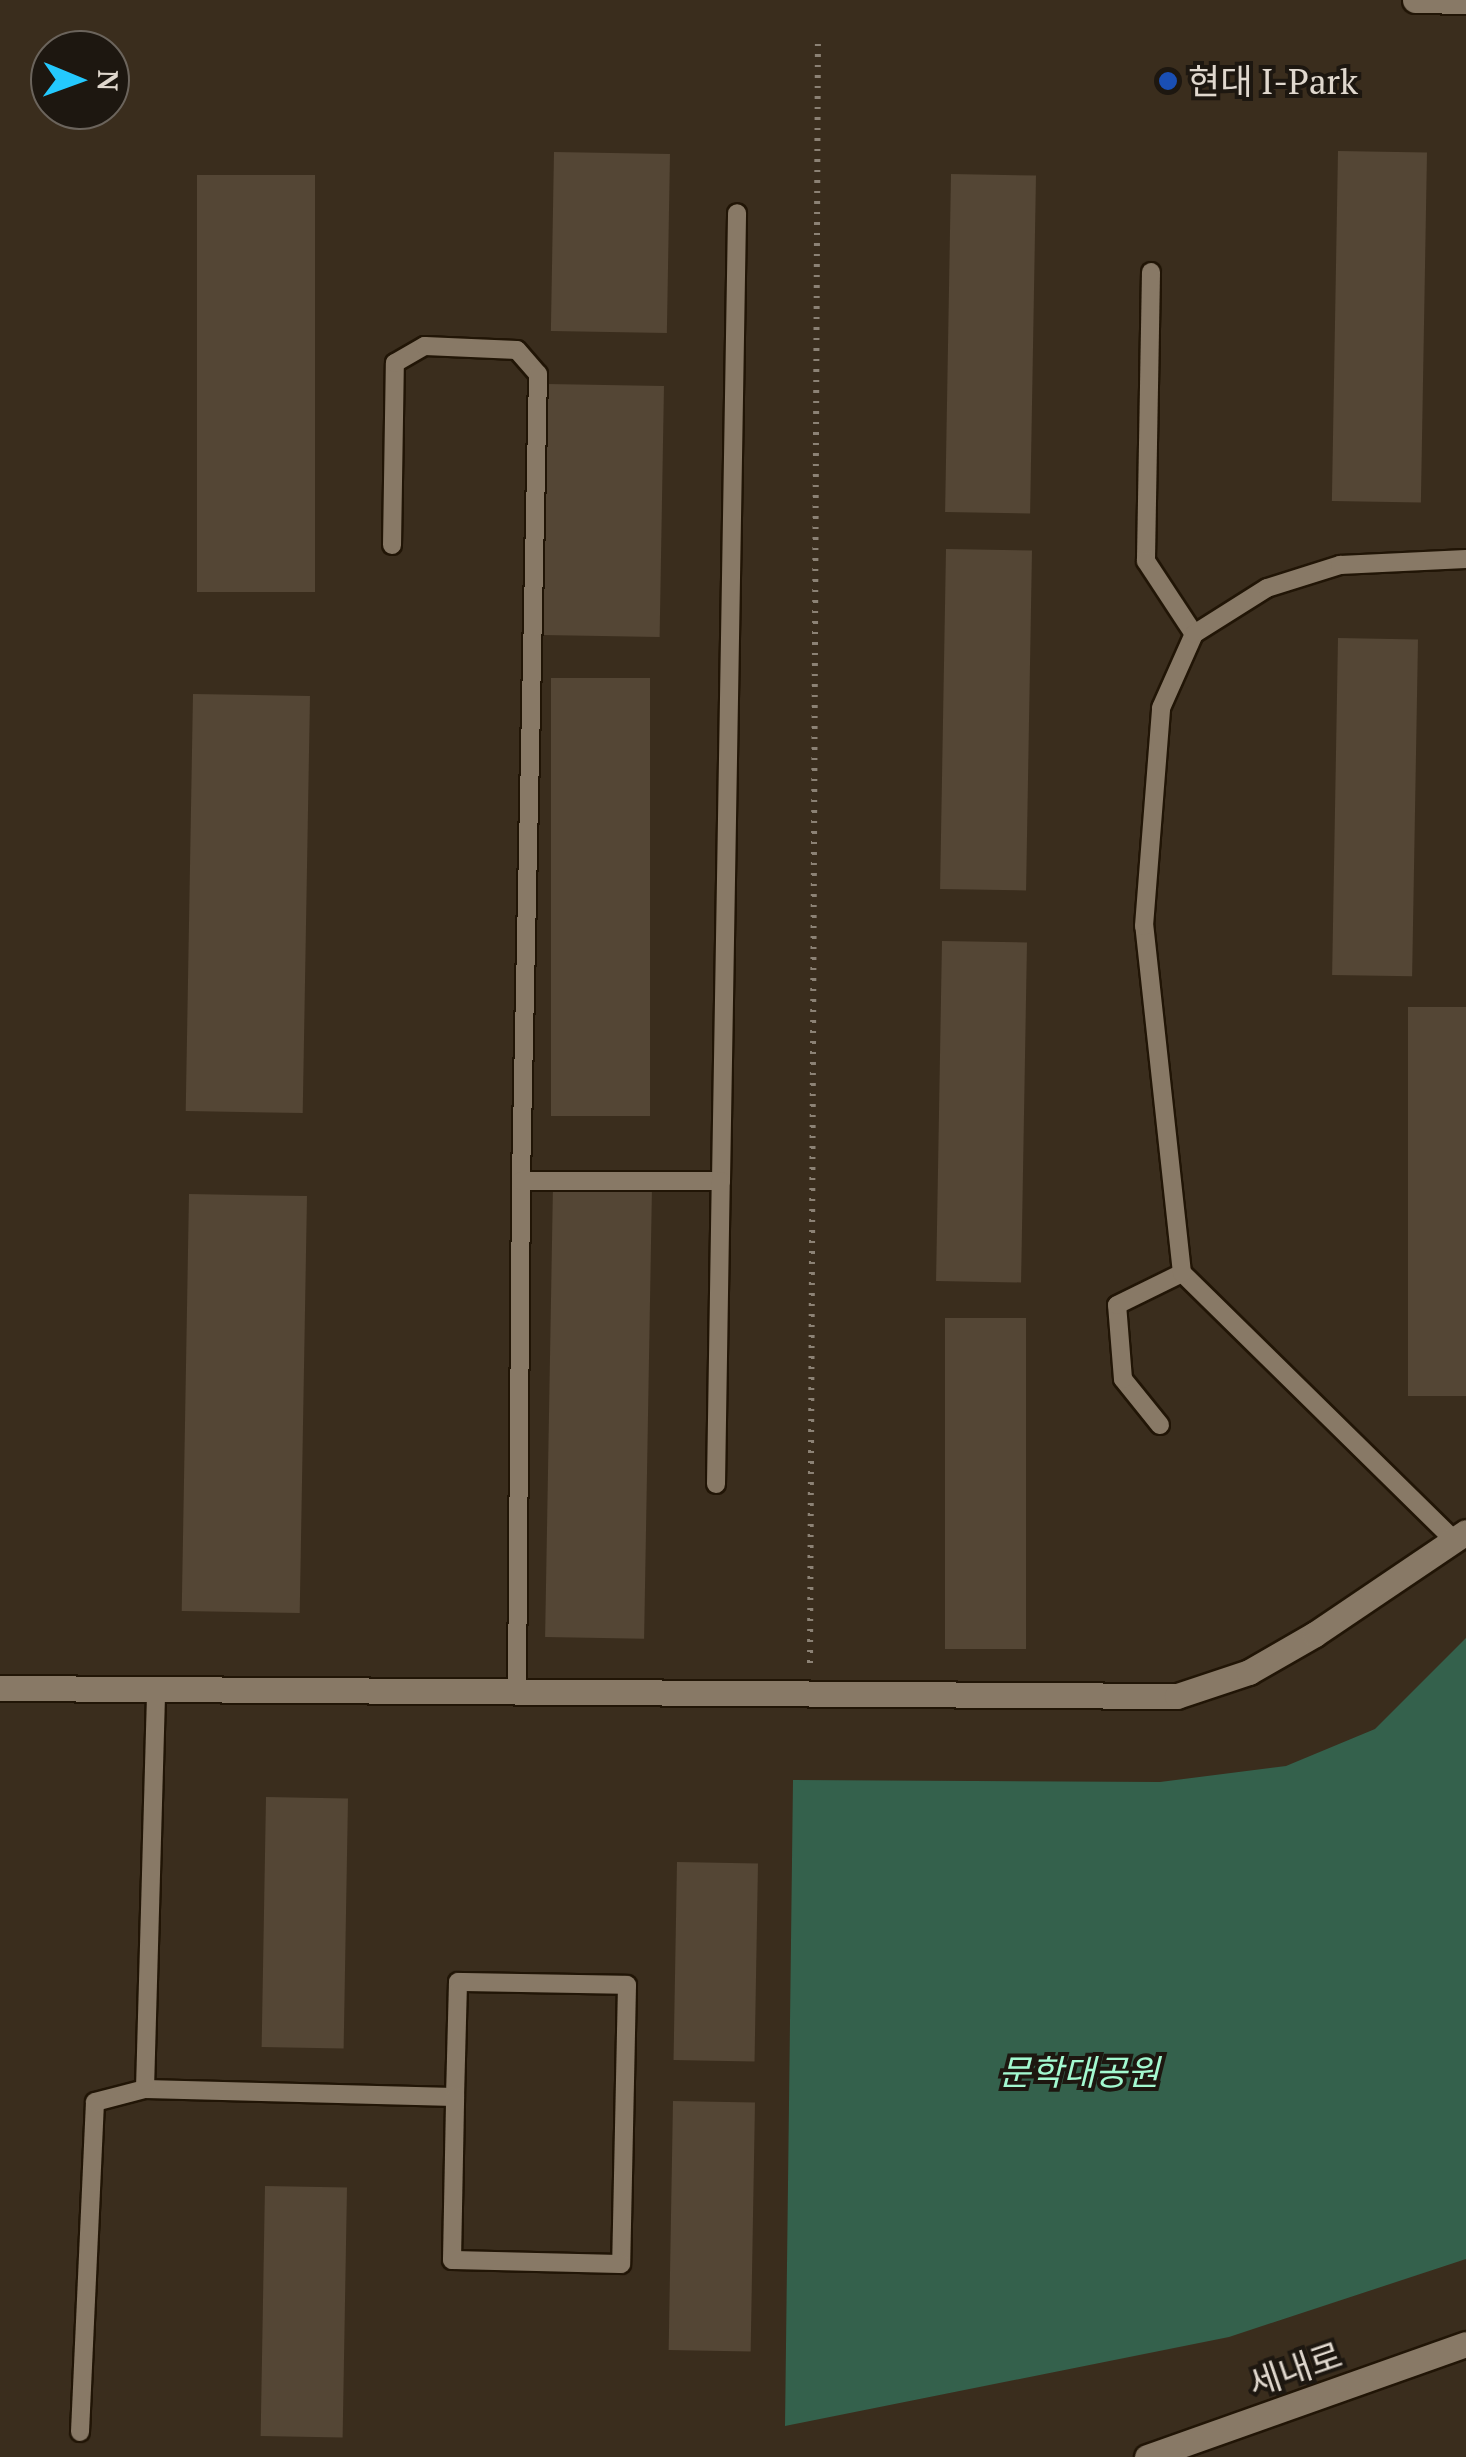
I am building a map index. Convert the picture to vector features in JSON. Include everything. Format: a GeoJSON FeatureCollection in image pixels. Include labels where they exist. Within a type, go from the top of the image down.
{"type":"FeatureCollection","features":[{"type":"Feature","properties":{"kind":"street"},"geometry":{"type":"LineString","coordinates":[[1415,0],[1466,1]]}},
{"type":"Feature","properties":{"kind":"street"},"geometry":{"type":"LineString","coordinates":[[0,1688],[156,1686],[516,1694],[1178,1696],[1248,1672],[1461,1537]]}},
{"type":"Feature","properties":{"kind":"street","name":"세내로"},"geometry":{"type":"LineString","coordinates":[[1147,2457],[1466,2344]]}},
{"type":"Feature","properties":{"kind":"lane"},"geometry":{"type":"LineString","coordinates":[[716,1484],[738,213]]}},
{"type":"Feature","properties":{"kind":"lane"},"geometry":{"type":"LineString","coordinates":[[1150,272],[1146,561],[1194,634]]}},
{"type":"Feature","properties":{"kind":"lane"},"geometry":{"type":"LineString","coordinates":[[392,545],[395,364],[426,346],[517,350],[538,374],[521,1182],[516,1694]]}},
{"type":"Feature","properties":{"kind":"lane"},"geometry":{"type":"LineString","coordinates":[[1461,1537],[1182,1273],[1144,926],[1161,708],[1194,634],[1268,588],[1340,564],[1466,559]]}},
{"type":"Feature","properties":{"kind":"lane"},"geometry":{"type":"LineString","coordinates":[[521,1182],[721,1181]]}},
{"type":"Feature","properties":{"kind":"lane"},"geometry":{"type":"LineString","coordinates":[[1160,1425],[1123,1379],[1117,1305],[1182,1273]]}},
{"type":"Feature","properties":{"kind":"lane"},"geometry":{"type":"LineString","coordinates":[[145,2089],[156,1686]]}},
{"type":"Feature","properties":{"kind":"lane"},"geometry":{"type":"LineString","coordinates":[[458,1982],[628,1986],[621,2264],[452,2260],[455,2097],[458,1982]]}},
{"type":"Feature","properties":{"kind":"lane"},"geometry":{"type":"LineString","coordinates":[[80,2432],[96,2102],[145,2089],[455,2097]]}},
{"type":"Feature","properties":{"kind":"path"},"geometry":{"type":"LineString","coordinates":[[810,1692],[818,39]]}},
{"type":"Feature","properties":{"kind":"green space","name":"문학대공원"},"geometry":{"type":"Polygon","coordinates":[[[1466,1638],[1466,2259],[1229,2337],[785,2426],[793,1780],[1160,1782],[1286,1766],[1375,1729],[1466,1638]]]}},
{"type":"Feature","properties":{"kind":"building"},"geometry":{"type":"Polygon","coordinates":[[[1338,151],[1427,153],[1421,502],[1332,501],[1338,151]]]}},
{"type":"Feature","properties":{"kind":"building"},"geometry":{"type":"Polygon","coordinates":[[[554,152],[670,154],[667,333],[551,331],[554,152]]]}},
{"type":"Feature","properties":{"kind":"building"},"geometry":{"type":"Polygon","coordinates":[[[951,174],[1036,175],[1030,513],[945,512],[951,174]]]}},
{"type":"Feature","properties":{"kind":"building"},"geometry":{"type":"Polygon","coordinates":[[[197,175],[315,175],[315,592],[197,592],[197,175]]]}},
{"type":"Feature","properties":{"kind":"building"},"geometry":{"type":"Polygon","coordinates":[[[547,384],[664,386],[660,637],[543,635],[547,384]]]}},
{"type":"Feature","properties":{"kind":"building"},"geometry":{"type":"Polygon","coordinates":[[[946,549],[1032,551],[1026,890],[940,889],[946,549]]]}},
{"type":"Feature","properties":{"kind":"building"},"geometry":{"type":"Polygon","coordinates":[[[1338,638],[1418,639],[1412,976],[1332,975],[1338,638]]]}},
{"type":"Feature","properties":{"kind":"building"},"geometry":{"type":"Polygon","coordinates":[[[551,678],[650,678],[650,1116],[551,1116],[551,678]]]}},
{"type":"Feature","properties":{"kind":"building"},"geometry":{"type":"Polygon","coordinates":[[[193,694],[310,696],[303,1113],[186,1111],[193,694]]]}},
{"type":"Feature","properties":{"kind":"building"},"geometry":{"type":"Polygon","coordinates":[[[942,941],[1027,942],[1021,1282],[936,1281],[942,941]]]}},
{"type":"Feature","properties":{"kind":"building"},"geometry":{"type":"Polygon","coordinates":[[[1408,1007],[1466,1007],[1466,1396],[1408,1396],[1408,1007]]]}},
{"type":"Feature","properties":{"kind":"building"},"geometry":{"type":"Polygon","coordinates":[[[553,1185],[652,1187],[644,1639],[545,1637],[553,1185]]]}},
{"type":"Feature","properties":{"kind":"building"},"geometry":{"type":"Polygon","coordinates":[[[189,1194],[307,1196],[300,1613],[182,1611],[189,1194]]]}},
{"type":"Feature","properties":{"kind":"building"},"geometry":{"type":"Polygon","coordinates":[[[945,1318],[1026,1318],[1026,1649],[945,1649],[945,1318]]]}},
{"type":"Feature","properties":{"kind":"building"},"geometry":{"type":"Polygon","coordinates":[[[266,1797],[348,1798],[344,2048],[262,2047],[266,1797]]]}},
{"type":"Feature","properties":{"kind":"building"},"geometry":{"type":"Polygon","coordinates":[[[677,1862],[758,1863],[755,2061],[674,2060],[677,1862]]]}},
{"type":"Feature","properties":{"kind":"building"},"geometry":{"type":"Polygon","coordinates":[[[673,2101],[755,2102],[751,2351],[669,2350],[673,2101]]]}},
{"type":"Feature","properties":{"kind":"building"},"geometry":{"type":"Polygon","coordinates":[[[265,2186],[347,2187],[343,2437],[261,2436],[265,2186]]]}},
{"type":"Feature","properties":{"kind":"place","name":"현대 I-Park"},"geometry":{"type":"Point","coordinates":[1168,81]}}]}
